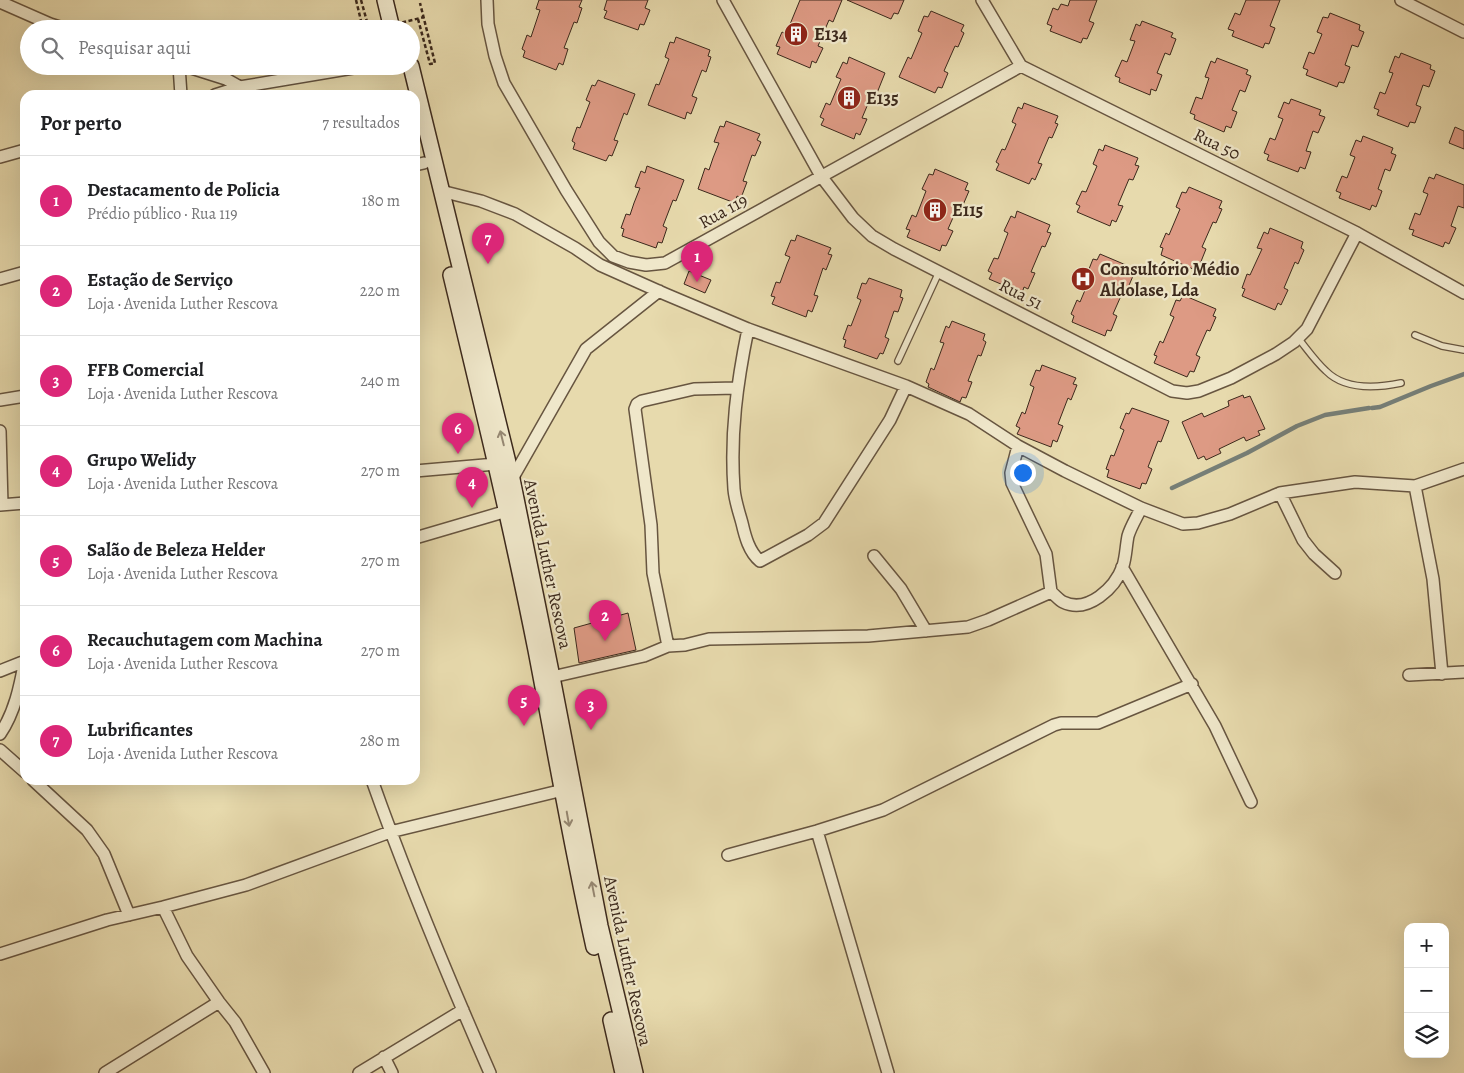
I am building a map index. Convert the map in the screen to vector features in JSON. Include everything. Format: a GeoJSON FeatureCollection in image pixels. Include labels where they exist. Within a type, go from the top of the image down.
{"type":"FeatureCollection","features":[{"type":"Feature","properties":{"kind":"main road"},"geometry":{"type":"LineString","coordinates":[[385,0],[390,20]]}},
{"type":"Feature","properties":{"kind":"main road"},"geometry":{"type":"LineString","coordinates":[[395,0],[400,20]]}},
{"type":"Feature","properties":{"kind":"main road"},"geometry":{"type":"LineString","coordinates":[[404,75],[408,90]]}},
{"type":"Feature","properties":{"kind":"main road","name":"Avenida Luther Rescova"},"geometry":{"type":"LineString","coordinates":[[413,75],[417,90]]}},
{"type":"Feature","properties":{"kind":"main road","name":"Avenida Luther Rescova"},"geometry":{"type":"LineString","coordinates":[[420,104],[512,479],[600,926],[635,1073]]}},
{"type":"Feature","properties":{"kind":"main road","name":"Avenida Luther Rescova"},"geometry":{"type":"LineString","coordinates":[[420,168],[507,511],[580,884],[623,1073]]}},
{"type":"Feature","properties":{"kind":"street","name":"Rua 119"},"geometry":{"type":"LineString","coordinates":[[486,0],[488,24],[495,56],[504,83],[571,198],[599,242],[612,256],[646,265],[665,264],[1021,66]]}},
{"type":"Feature","properties":{"kind":"street","name":"Rua 51"},"geometry":{"type":"LineString","coordinates":[[723,0],[821,176],[853,218],[872,236],[938,272],[1172,391],[1188,393],[1199,391],[1231,378],[1276,354],[1298,338],[1307,329],[1357,233]]}},
{"type":"Feature","properties":{"kind":"street"},"geometry":{"type":"LineString","coordinates":[[982,0],[1021,66]]}},
{"type":"Feature","properties":{"kind":"street"},"geometry":{"type":"LineString","coordinates":[[1401,0],[1464,32]]}},
{"type":"Feature","properties":{"kind":"street"},"geometry":{"type":"LineString","coordinates":[[0,2],[41,20]]}},
{"type":"Feature","properties":{"kind":"street","name":"Rua 50"},"geometry":{"type":"LineString","coordinates":[[1021,66],[1357,233],[1464,293]]}},
{"type":"Feature","properties":{"kind":"street"},"geometry":{"type":"LineString","coordinates":[[180,75],[181,90]]}},
{"type":"Feature","properties":{"kind":"street"},"geometry":{"type":"LineString","coordinates":[[213,75],[226,79],[240,87]]}},
{"type":"Feature","properties":{"kind":"street"},"geometry":{"type":"LineString","coordinates":[[231,90],[311,75]]}},
{"type":"Feature","properties":{"kind":"street"},"geometry":{"type":"LineString","coordinates":[[0,157],[20,151]]}},
{"type":"Feature","properties":{"kind":"street"},"geometry":{"type":"LineString","coordinates":[[441,191],[481,201],[515,214],[568,244],[600,265],[748,329],[906,386],[969,414],[1018,446],[1065,471],[1141,508],[1183,524],[1198,523],[1230,514],[1280,492],[1355,482],[1415,486],[1464,469]]}},
{"type":"Feature","properties":{"kind":"street"},"geometry":{"type":"LineString","coordinates":[[0,279],[20,273]]}},
{"type":"Feature","properties":{"kind":"street"},"geometry":{"type":"LineString","coordinates":[[512,479],[586,349],[659,291]]}},
{"type":"Feature","properties":{"kind":"street"},"geometry":{"type":"LineString","coordinates":[[748,329],[736,388],[733,448],[734,492],[745,537],[753,553],[760,561],[808,535],[824,523],[890,420],[906,386]]}},
{"type":"Feature","properties":{"kind":"street"},"geometry":{"type":"LineString","coordinates":[[668,646],[653,572],[651,525],[635,409],[637,404],[642,401],[694,389],[736,388]]}},
{"type":"Feature","properties":{"kind":"street"},"geometry":{"type":"LineString","coordinates":[[0,400],[20,397]]}},
{"type":"Feature","properties":{"kind":"street"},"geometry":{"type":"LineString","coordinates":[[0,431],[1,505],[20,503]]}},
{"type":"Feature","properties":{"kind":"street"},"geometry":{"type":"LineString","coordinates":[[1018,446],[1011,473],[1012,483],[1046,554],[1051,592],[1063,602],[1075,604],[1088,602],[1099,598],[1111,586],[1122,567],[1128,535],[1141,508]]}},
{"type":"Feature","properties":{"kind":"street"},"geometry":{"type":"LineString","coordinates":[[420,471],[496,464]]}},
{"type":"Feature","properties":{"kind":"street"},"geometry":{"type":"LineString","coordinates":[[1415,486],[1433,579],[1442,674]]}},
{"type":"Feature","properties":{"kind":"street"},"geometry":{"type":"LineString","coordinates":[[1280,492],[1303,540],[1314,554],[1335,573]]}},
{"type":"Feature","properties":{"kind":"street"},"geometry":{"type":"LineString","coordinates":[[420,537],[507,511]]}},
{"type":"Feature","properties":{"kind":"street"},"geometry":{"type":"LineString","coordinates":[[874,556],[901,590],[926,631]]}},
{"type":"Feature","properties":{"kind":"street"},"geometry":{"type":"LineString","coordinates":[[1122,567],[1192,684],[1252,802]]}},
{"type":"Feature","properties":{"kind":"street"},"geometry":{"type":"LineString","coordinates":[[552,677],[644,656],[668,646],[684,645],[709,639],[868,636],[968,626],[988,620],[1051,592]]}},
{"type":"Feature","properties":{"kind":"street"},"geometry":{"type":"LineString","coordinates":[[0,671],[20,663]]}},
{"type":"Feature","properties":{"kind":"street"},"geometry":{"type":"LineString","coordinates":[[1409,674],[1464,672]]}},
{"type":"Feature","properties":{"kind":"street"},"geometry":{"type":"LineString","coordinates":[[0,734],[8,722],[15,705],[20,683]]}},
{"type":"Feature","properties":{"kind":"street"},"geometry":{"type":"LineString","coordinates":[[728,855],[817,831],[883,810],[1054,725],[1061,723],[1098,723],[1192,684]]}},
{"type":"Feature","properties":{"kind":"street"},"geometry":{"type":"LineString","coordinates":[[0,750],[20,768]]}},
{"type":"Feature","properties":{"kind":"street"},"geometry":{"type":"LineString","coordinates":[[38,785],[87,830],[104,854],[129,915]]}},
{"type":"Feature","properties":{"kind":"street"},"geometry":{"type":"LineString","coordinates":[[374,785],[390,832],[490,1073]]}},
{"type":"Feature","properties":{"kind":"street"},"geometry":{"type":"LineString","coordinates":[[0,954],[106,920],[246,885],[390,832],[562,790]]}},
{"type":"Feature","properties":{"kind":"street"},"geometry":{"type":"LineString","coordinates":[[817,831],[888,1073]]}},
{"type":"Feature","properties":{"kind":"street"},"geometry":{"type":"LineString","coordinates":[[163,907],[187,956],[235,1022],[264,1073]]}},
{"type":"Feature","properties":{"kind":"street"},"geometry":{"type":"LineString","coordinates":[[105,1073],[219,1002]]}},
{"type":"Feature","properties":{"kind":"street"},"geometry":{"type":"LineString","coordinates":[[359,1073],[463,1010]]}},
{"type":"Feature","properties":{"kind":"street"},"geometry":{"type":"LineString","coordinates":[[384,1057],[392,1073]]}},
{"type":"Feature","properties":{"kind":"lane"},"geometry":{"type":"LineString","coordinates":[[898,360],[938,272]]}},
{"type":"Feature","properties":{"kind":"lane"},"geometry":{"type":"LineString","coordinates":[[1415,335],[1442,346],[1464,350]]}},
{"type":"Feature","properties":{"kind":"lane"},"geometry":{"type":"LineString","coordinates":[[1298,338],[1327,372],[1340,381],[1367,386],[1401,383]]}},
{"type":"Feature","properties":{"kind":"path"},"geometry":{"type":"LineString","coordinates":[[356,0],[361,20]]}},
{"type":"Feature","properties":{"kind":"path"},"geometry":{"type":"LineString","coordinates":[[361,0],[367,20]]}},
{"type":"Feature","properties":{"kind":"path"},"geometry":{"type":"LineString","coordinates":[[420,3],[435,63],[430,64],[420,26]]}},
{"type":"Feature","properties":{"kind":"path"},"geometry":{"type":"LineString","coordinates":[[414,20],[424,18]]}},
{"type":"Feature","properties":{"kind":"building"},"geometry":{"type":"Polygon","coordinates":[[[539,0],[582,0],[579,7],[582,8],[577,23],[574,22],[564,48],[568,49],[563,65],[559,63],[556,70],[523,57],[525,51],[522,49],[527,35],[531,37],[540,10],[536,9],[539,0]]]}},
{"type":"Feature","properties":{"kind":"building"},"geometry":{"type":"Polygon","coordinates":[[[607,0],[648,0],[645,8],[650,10],[644,25],[640,24],[638,30],[604,18],[607,11],[604,10],[607,0]]]}},
{"type":"Feature","properties":{"kind":"building","name":"E134"},"geometry":{"type":"Polygon","coordinates":[[[800,0],[842,0],[833,22],[829,20],[818,46],[823,48],[816,63],[812,61],[810,68],[777,54],[780,47],[776,46],[782,32],[786,34],[800,0]]]}},
{"type":"Feature","properties":{"kind":"building"},"geometry":{"type":"Polygon","coordinates":[[[847,0],[904,0],[898,14],[894,13],[891,19],[847,0]]]}},
{"type":"Feature","properties":{"kind":"building"},"geometry":{"type":"Polygon","coordinates":[[[1070,0],[1097,0],[1089,21],[1094,23],[1087,39],[1083,38],[1081,43],[1050,31],[1052,26],[1047,24],[1053,8],[1058,10],[1061,4],[1068,6],[1070,0]]]}},
{"type":"Feature","properties":{"kind":"building"},"geometry":{"type":"Polygon","coordinates":[[[1246,0],[1280,0],[1270,26],[1275,28],[1269,44],[1265,43],[1263,48],[1232,36],[1234,31],[1228,29],[1235,13],[1240,15],[1246,0]]]}},
{"type":"Feature","properties":{"kind":"building"},"geometry":{"type":"Polygon","coordinates":[[[931,11],[964,25],[961,31],[964,33],[958,47],[955,46],[944,71],[948,73],[942,88],[938,87],[935,93],[899,77],[908,57],[911,59],[922,33],[918,31],[924,16],[928,17],[931,11]]]}},
{"type":"Feature","properties":{"kind":"building"},"geometry":{"type":"Polygon","coordinates":[[[1330,13],[1360,25],[1359,30],[1364,32],[1358,47],[1352,45],[1345,65],[1350,67],[1344,83],[1339,82],[1337,87],[1306,75],[1308,70],[1303,68],[1309,52],[1314,54],[1322,34],[1317,32],[1323,17],[1328,18],[1330,13]]]}},
{"type":"Feature","properties":{"kind":"building"},"geometry":{"type":"Polygon","coordinates":[[[1142,21],[1173,33],[1171,37],[1176,39],[1170,55],[1165,53],[1157,73],[1162,75],[1156,91],[1151,89],[1150,95],[1119,82],[1120,78],[1115,76],[1122,60],[1127,62],[1135,41],[1130,40],[1136,24],[1140,26],[1142,21]]]}},
{"type":"Feature","properties":{"kind":"building"},"geometry":{"type":"Polygon","coordinates":[[[676,37],[710,50],[708,56],[711,57],[706,72],[702,70],[692,96],[697,98],[691,114],[687,112],[685,119],[648,105],[656,84],[659,85],[669,59],[665,57],[670,42],[674,43],[676,37]]]}},
{"type":"Feature","properties":{"kind":"building"},"geometry":{"type":"Polygon","coordinates":[[[1401,53],[1431,65],[1430,69],[1435,71],[1429,87],[1423,85],[1416,105],[1421,107],[1415,123],[1410,122],[1408,127],[1377,115],[1379,110],[1374,108],[1380,92],[1385,94],[1393,73],[1389,72],[1395,56],[1399,58],[1401,53]]]}},
{"type":"Feature","properties":{"kind":"building","name":"E135"},"geometry":{"type":"Polygon","coordinates":[[[849,57],[885,73],[877,93],[873,92],[862,118],[867,119],[860,135],[856,133],[854,139],[821,125],[824,119],[820,117],[826,103],[830,105],[841,79],[836,77],[843,62],[847,64],[849,57]]]}},
{"type":"Feature","properties":{"kind":"building"},"geometry":{"type":"Polygon","coordinates":[[[1217,58],[1248,70],[1246,74],[1251,76],[1245,92],[1240,90],[1232,110],[1237,112],[1231,128],[1226,126],[1224,132],[1194,119],[1195,115],[1190,113],[1196,97],[1202,99],[1209,78],[1205,77],[1211,61],[1215,63],[1217,58]]]}},
{"type":"Feature","properties":{"kind":"building"},"geometry":{"type":"Polygon","coordinates":[[[598,80],[635,94],[627,115],[624,113],[614,140],[618,141],[612,156],[609,155],[606,161],[573,149],[575,143],[572,141],[577,127],[580,128],[590,102],[586,100],[592,85],[595,86],[598,80]]]}},
{"type":"Feature","properties":{"kind":"building"},"geometry":{"type":"Polygon","coordinates":[[[1291,99],[1321,110],[1319,115],[1325,117],[1318,133],[1313,131],[1306,151],[1311,152],[1305,169],[1300,167],[1298,172],[1267,160],[1269,155],[1264,153],[1270,138],[1275,140],[1283,119],[1278,117],[1284,102],[1289,104],[1291,99]]]}},
{"type":"Feature","properties":{"kind":"building"},"geometry":{"type":"Polygon","coordinates":[[[1024,103],[1058,116],[1055,123],[1058,124],[1052,138],[1049,137],[1038,163],[1042,164],[1035,180],[1032,178],[1029,184],[996,170],[999,164],[996,162],[1002,149],[1005,150],[1016,124],[1012,122],[1018,107],[1022,109],[1024,103]]]}},
{"type":"Feature","properties":{"kind":"building"},"geometry":{"type":"Polygon","coordinates":[[[726,121],[760,134],[757,140],[761,142],[755,156],[752,155],[743,181],[747,182],[741,198],[737,196],[735,203],[698,189],[705,168],[709,170],[719,143],[714,142],[720,126],[724,127],[726,121]]]}},
{"type":"Feature","properties":{"kind":"building"},"geometry":{"type":"Polygon","coordinates":[[[1455,127],[1464,131],[1464,149],[1449,143],[1455,127]]]}},
{"type":"Feature","properties":{"kind":"building"},"geometry":{"type":"Polygon","coordinates":[[[1363,136],[1393,148],[1391,153],[1396,155],[1390,171],[1385,169],[1378,189],[1382,191],[1376,207],[1372,205],[1370,210],[1339,198],[1341,193],[1336,191],[1342,176],[1347,178],[1355,157],[1350,155],[1356,140],[1361,142],[1363,136]]]}},
{"type":"Feature","properties":{"kind":"building"},"geometry":{"type":"Polygon","coordinates":[[[1105,145],[1138,158],[1135,165],[1139,166],[1133,180],[1129,179],[1118,205],[1123,206],[1116,222],[1112,220],[1110,226],[1077,212],[1080,206],[1076,204],[1082,191],[1086,192],[1097,166],[1093,164],[1099,149],[1103,151],[1105,145]]]}},
{"type":"Feature","properties":{"kind":"building"},"geometry":{"type":"Polygon","coordinates":[[[647,166],[684,180],[676,201],[673,200],[663,226],[667,228],[662,243],[658,242],[656,248],[622,236],[624,229],[621,228],[626,214],[630,215],[640,188],[635,187],[641,171],[645,173],[647,166]]]}},
{"type":"Feature","properties":{"kind":"building","name":"E115"},"geometry":{"type":"Polygon","coordinates":[[[935,169],[968,183],[965,190],[969,191],[963,205],[959,204],[948,229],[953,231],[946,246],[942,245],[940,251],[907,237],[910,230],[906,229],[912,215],[916,217],[926,191],[922,189],[929,174],[933,175],[935,169]]]}},
{"type":"Feature","properties":{"kind":"building"},"geometry":{"type":"Polygon","coordinates":[[[1436,174],[1464,185],[1464,208],[1458,206],[1451,226],[1456,228],[1449,244],[1445,242],[1443,247],[1412,235],[1414,230],[1409,229],[1415,213],[1420,215],[1428,194],[1423,192],[1429,177],[1434,179],[1436,174]]]}},
{"type":"Feature","properties":{"kind":"building"},"geometry":{"type":"Polygon","coordinates":[[[1189,187],[1222,201],[1219,208],[1222,209],[1216,223],[1213,222],[1202,247],[1206,249],[1200,264],[1196,263],[1193,269],[1161,255],[1163,248],[1160,247],[1166,233],[1169,235],[1180,209],[1176,207],[1182,192],[1186,193],[1189,187]]]}},
{"type":"Feature","properties":{"kind":"building"},"geometry":{"type":"Polygon","coordinates":[[[1017,211],[1050,225],[1047,232],[1051,233],[1045,247],[1042,246],[1031,272],[1035,273],[1028,289],[1024,287],[1022,293],[989,279],[992,273],[988,271],[994,258],[998,259],[1008,233],[1004,231],[1011,216],[1015,218],[1017,211]]]}},
{"type":"Feature","properties":{"kind":"building"},"geometry":{"type":"Polygon","coordinates":[[[1270,228],[1303,242],[1301,248],[1304,250],[1298,264],[1295,262],[1284,288],[1288,290],[1281,305],[1278,303],[1275,310],[1242,296],[1245,289],[1242,288],[1247,274],[1250,275],[1262,249],[1257,248],[1264,232],[1268,234],[1270,228]]]}},
{"type":"Feature","properties":{"kind":"building"},"geometry":{"type":"Polygon","coordinates":[[[797,235],[831,248],[828,254],[832,255],[826,270],[823,268],[814,295],[818,296],[812,312],[808,310],[806,317],[772,304],[775,297],[771,296],[776,282],[780,283],[790,257],[785,255],[791,240],[795,241],[797,235]]]}},
{"type":"Feature","properties":{"kind":"building"},"geometry":{"type":"Polygon","coordinates":[[[1100,254],[1133,268],[1130,275],[1133,276],[1127,290],[1124,289],[1113,314],[1117,316],[1111,331],[1107,330],[1105,336],[1072,322],[1074,316],[1071,314],[1077,300],[1080,302],[1091,276],[1087,274],[1093,259],[1097,260],[1100,254]]]}},
{"type":"Feature","properties":{"kind":"building"},"geometry":{"type":"Polygon","coordinates":[[[689,271],[711,280],[705,293],[684,284],[689,271]]]}},
{"type":"Feature","properties":{"kind":"building"},"geometry":{"type":"Polygon","coordinates":[[[869,278],[902,290],[900,297],[903,298],[898,312],[894,311],[885,337],[889,339],[883,354],[880,353],[877,359],[844,347],[846,340],[843,339],[848,325],[851,326],[861,300],[857,298],[862,283],[866,284],[869,278]]]}},
{"type":"Feature","properties":{"kind":"building"},"geometry":{"type":"Polygon","coordinates":[[[1183,295],[1216,309],[1213,316],[1216,317],[1210,331],[1207,330],[1196,355],[1200,357],[1194,372],[1190,371],[1187,377],[1154,363],[1157,356],[1154,355],[1160,341],[1163,343],[1174,317],[1170,315],[1176,300],[1180,301],[1183,295]]]}},
{"type":"Feature","properties":{"kind":"building"},"geometry":{"type":"Polygon","coordinates":[[[952,321],[985,334],[983,340],[986,342],[981,356],[978,355],[968,381],[972,382],[966,398],[962,397],[960,402],[928,387],[929,384],[926,382],[931,368],[934,370],[944,343],[940,342],[946,326],[949,328],[952,321]]]}},
{"type":"Feature","properties":{"kind":"building"},"geometry":{"type":"Polygon","coordinates":[[[1042,365],[1076,378],[1073,384],[1077,385],[1071,400],[1068,398],[1058,424],[1063,426],[1057,442],[1053,440],[1051,447],[1017,434],[1020,428],[1016,426],[1022,412],[1025,414],[1034,387],[1030,385],[1036,370],[1040,371],[1042,365]]]}},
{"type":"Feature","properties":{"kind":"building"},"geometry":{"type":"Polygon","coordinates":[[[1243,395],[1244,398],[1250,396],[1265,429],[1258,431],[1260,435],[1246,441],[1244,437],[1219,449],[1221,453],[1206,460],[1204,456],[1198,459],[1182,422],[1202,413],[1204,417],[1229,406],[1228,401],[1243,395]]]}},
{"type":"Feature","properties":{"kind":"building"},"geometry":{"type":"Polygon","coordinates":[[[1132,408],[1169,421],[1161,442],[1158,441],[1148,467],[1152,469],[1146,484],[1142,483],[1140,489],[1107,477],[1109,470],[1106,469],[1111,455],[1114,456],[1124,430],[1120,428],[1126,413],[1129,414],[1132,408]]]}},
{"type":"Feature","properties":{"kind":"building"},"geometry":{"type":"Polygon","coordinates":[[[628,613],[636,650],[579,663],[574,628],[628,613]]]}},
{"type":"Feature","properties":{"kind":"waterway"},"geometry":{"type":"LineString","coordinates":[[1372,408],[1380,407],[1464,374]]}},
{"type":"Feature","properties":{"kind":"waterway"},"geometry":{"type":"LineString","coordinates":[[1172,488],[1247,453],[1297,426],[1325,415],[1369,408]]}},
{"type":"Feature","properties":{"kind":"place","name":"E134"},"geometry":{"type":"Point","coordinates":[796,34]}},
{"type":"Feature","properties":{"kind":"place","name":"E135"},"geometry":{"type":"Point","coordinates":[849,98]}},
{"type":"Feature","properties":{"kind":"place","name":"E115"},"geometry":{"type":"Point","coordinates":[935,210]}},
{"type":"Feature","properties":{"kind":"place","name":"Lubrificantes"},"geometry":{"type":"Point","coordinates":[488,264]}},
{"type":"Feature","properties":{"kind":"place","name":"Consultório Médio Aldolase, Lda"},"geometry":{"type":"Point","coordinates":[1083,279]}},
{"type":"Feature","properties":{"kind":"place","name":"Destacamento de Policia"},"geometry":{"type":"Point","coordinates":[697,282]}},
{"type":"Feature","properties":{"kind":"place","name":"Recauchutagem com Machina"},"geometry":{"type":"Point","coordinates":[458,454]}},
{"type":"Feature","properties":{"kind":"place","name":"Grupo Welidy"},"geometry":{"type":"Point","coordinates":[472,508]}},
{"type":"Feature","properties":{"kind":"place","name":"Estação de Serviço"},"geometry":{"type":"Point","coordinates":[605,641]}},
{"type":"Feature","properties":{"kind":"place","name":"Salão de Beleza Helder"},"geometry":{"type":"Point","coordinates":[524,726]}},
{"type":"Feature","properties":{"kind":"place","name":"FFB Comercial"},"geometry":{"type":"Point","coordinates":[591,730]}}]}
